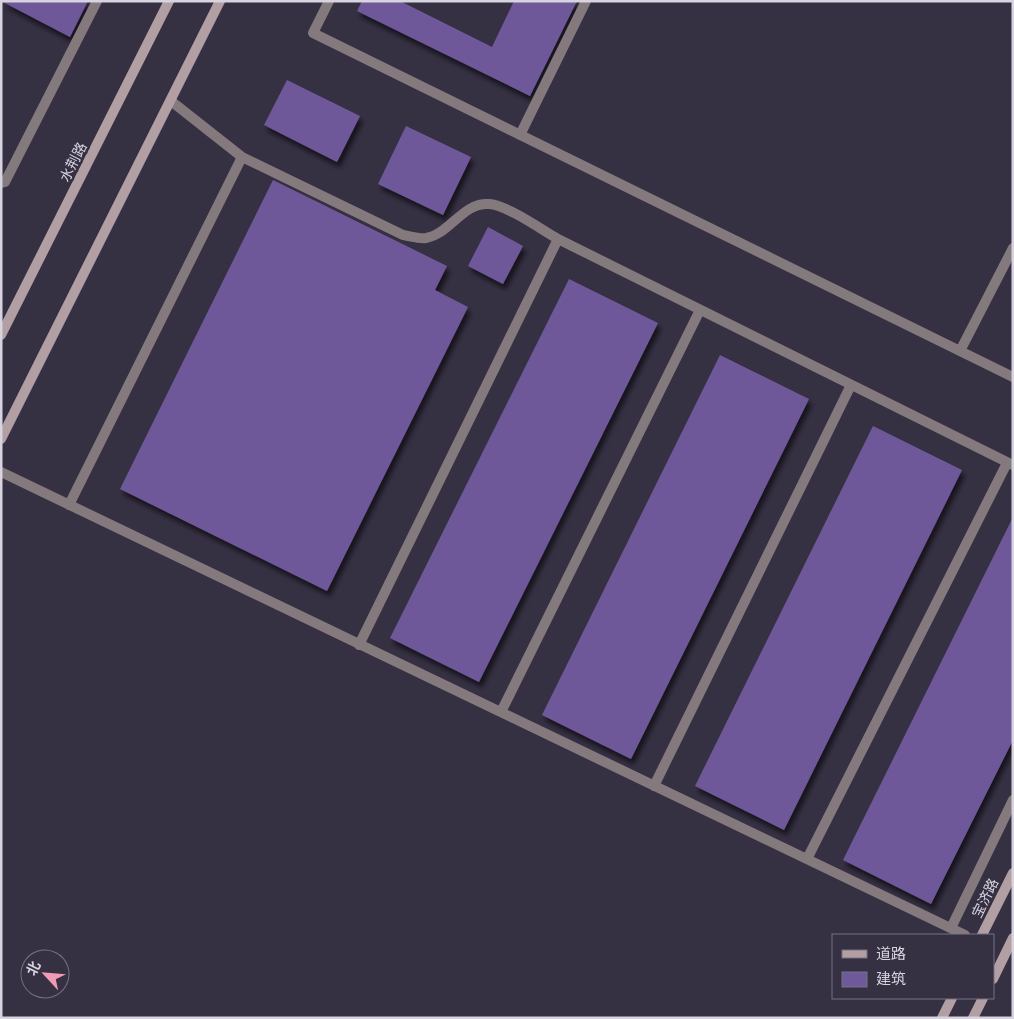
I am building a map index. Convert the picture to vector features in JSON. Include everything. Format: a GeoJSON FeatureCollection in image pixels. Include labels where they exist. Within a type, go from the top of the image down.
{"type":"FeatureCollection","features":[{"type":"Feature","properties":{"kind":"main road","name":"水荆路"},"geometry":{"type":"LineString","coordinates":[[1,334],[169,1]]}},
{"type":"Feature","properties":{"kind":"main road"},"geometry":{"type":"LineString","coordinates":[[1,439],[220,1]]}},
{"type":"Feature","properties":{"kind":"main road","name":"宝济路"},"geometry":{"type":"LineString","coordinates":[[982,934],[1013,873]]}},
{"type":"Feature","properties":{"kind":"main road"},"geometry":{"type":"LineString","coordinates":[[994,977],[1013,938]]}},
{"type":"Feature","properties":{"kind":"main road"},"geometry":{"type":"LineString","coordinates":[[942,1018],[952,999]]}},
{"type":"Feature","properties":{"kind":"main road"},"geometry":{"type":"LineString","coordinates":[[974,1018],[983,999]]}},
{"type":"Feature","properties":{"kind":"lane"},"geometry":{"type":"LineString","coordinates":[[1,183],[5,182],[97,1]]}},
{"type":"Feature","properties":{"kind":"lane"},"geometry":{"type":"LineString","coordinates":[[328,1],[313,33],[1013,378]]}},
{"type":"Feature","properties":{"kind":"lane"},"geometry":{"type":"LineString","coordinates":[[520,135],[586,1]]}},
{"type":"Feature","properties":{"kind":"lane"},"geometry":{"type":"LineString","coordinates":[[171,100],[242,157],[403,234],[422,238],[434,235],[471,208],[489,204],[501,206],[558,239],[1010,464],[807,859]]}},
{"type":"Feature","properties":{"kind":"lane"},"geometry":{"type":"LineString","coordinates":[[69,505],[242,157]]}},
{"type":"Feature","properties":{"kind":"lane"},"geometry":{"type":"LineString","coordinates":[[360,645],[558,239]]}},
{"type":"Feature","properties":{"kind":"lane"},"geometry":{"type":"LineString","coordinates":[[960,351],[1013,248]]}},
{"type":"Feature","properties":{"kind":"lane"},"geometry":{"type":"LineString","coordinates":[[500,712],[700,310]]}},
{"type":"Feature","properties":{"kind":"lane"},"geometry":{"type":"LineString","coordinates":[[654,786],[851,385]]}},
{"type":"Feature","properties":{"kind":"lane"},"geometry":{"type":"LineString","coordinates":[[1,472],[963,934]]}},
{"type":"Feature","properties":{"kind":"lane"},"geometry":{"type":"LineString","coordinates":[[951,928],[1013,800]]}},
{"type":"Feature","properties":{"kind":"building"},"geometry":{"type":"Polygon","coordinates":[[[1,1],[88,1],[70,37],[1,1]]]}},
{"type":"Feature","properties":{"kind":"building"},"geometry":{"type":"Polygon","coordinates":[[[362,1],[400,1],[492,47],[514,1],[577,1],[530,96],[357,11],[362,1]]]}},
{"type":"Feature","properties":{"kind":"building"},"geometry":{"type":"Polygon","coordinates":[[[287,80],[360,116],[337,162],[264,125],[287,80]]]}},
{"type":"Feature","properties":{"kind":"building"},"geometry":{"type":"Polygon","coordinates":[[[406,126],[471,157],[443,215],[378,184],[406,126]]]}},
{"type":"Feature","properties":{"kind":"building"},"geometry":{"type":"Polygon","coordinates":[[[273,180],[447,266],[435,290],[468,307],[327,591],[120,489],[273,180]]]}},
{"type":"Feature","properties":{"kind":"building"},"geometry":{"type":"Polygon","coordinates":[[[488,227],[523,246],[503,284],[468,266],[488,227]]]}},
{"type":"Feature","properties":{"kind":"building"},"geometry":{"type":"Polygon","coordinates":[[[569,279],[658,323],[479,682],[390,638],[569,279]]]}},
{"type":"Feature","properties":{"kind":"building"},"geometry":{"type":"Polygon","coordinates":[[[720,355],[809,399],[631,759],[542,715],[720,355]]]}},
{"type":"Feature","properties":{"kind":"building"},"geometry":{"type":"Polygon","coordinates":[[[873,426],[962,470],[784,830],[695,786],[873,426]]]}},
{"type":"Feature","properties":{"kind":"building"},"geometry":{"type":"Polygon","coordinates":[[[1013,517],[1013,740],[931,904],[843,860],[1013,517]]]}}]}
